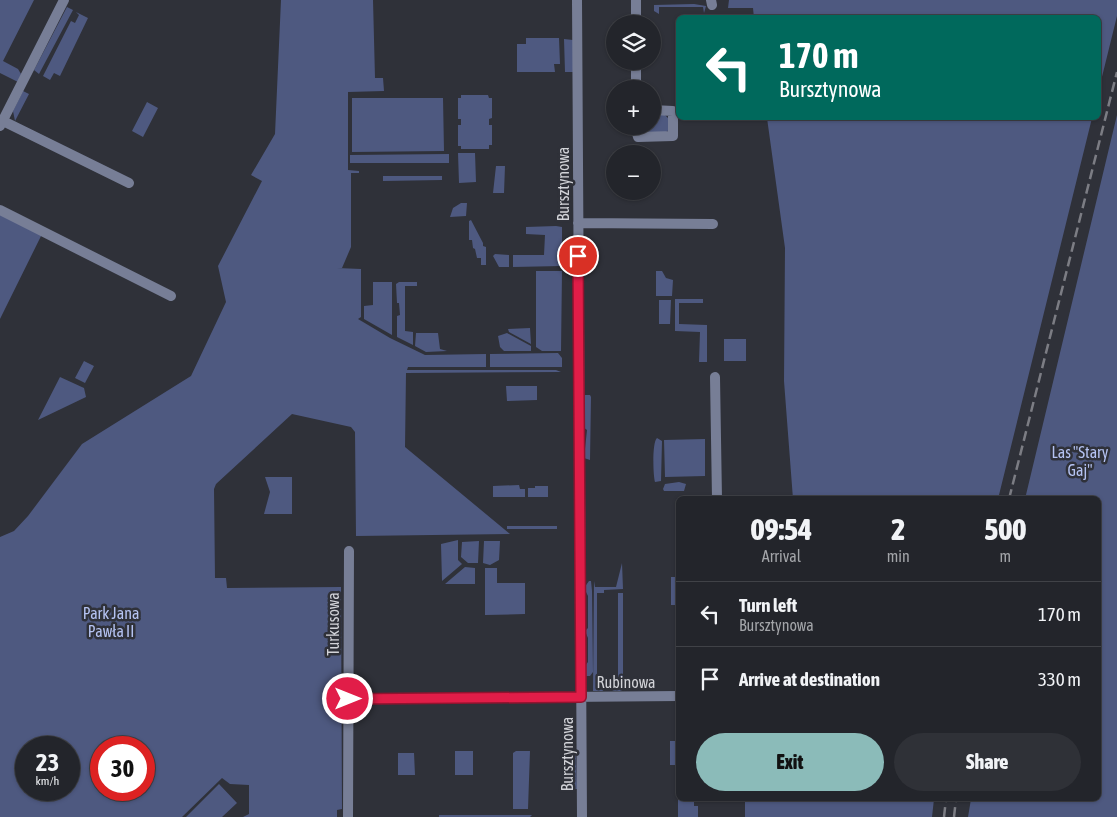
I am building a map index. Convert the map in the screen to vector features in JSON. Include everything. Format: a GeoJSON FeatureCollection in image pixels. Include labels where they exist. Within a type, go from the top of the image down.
{"type":"FeatureCollection","features":[{"type":"Feature","properties":{"kind":"street"},"geometry":{"type":"LineString","coordinates":[[64,0],[1,124],[129,183]]}},
{"type":"Feature","properties":{"kind":"street","name":"Bursztynowa"},"geometry":{"type":"LineString","coordinates":[[577,0],[582,817]]}},
{"type":"Feature","properties":{"kind":"street"},"geometry":{"type":"LineString","coordinates":[[636,0],[636,15]]}},
{"type":"Feature","properties":{"kind":"street"},"geometry":{"type":"LineString","coordinates":[[637,135],[638,137],[672,136],[673,111],[661,110]]}},
{"type":"Feature","properties":{"kind":"street"},"geometry":{"type":"LineString","coordinates":[[0,210],[171,296]]}},
{"type":"Feature","properties":{"kind":"street"},"geometry":{"type":"LineString","coordinates":[[578,223],[713,224]]}},
{"type":"Feature","properties":{"kind":"street"},"geometry":{"type":"LineString","coordinates":[[715,377],[717,496]]}},
{"type":"Feature","properties":{"kind":"street","name":"Turkusowa"},"geometry":{"type":"LineString","coordinates":[[348,817],[349,551]]}},
{"type":"Feature","properties":{"kind":"street","name":"Rubinowa"},"geometry":{"type":"LineString","coordinates":[[334,699],[676,696]]}},
{"type":"Feature","properties":{"kind":"green space"},"geometry":{"type":"Polygon","coordinates":[[[0,0],[34,0],[3,61],[18,69],[21,74],[18,82],[0,73],[0,0]]]}},
{"type":"Feature","properties":{"kind":"green space","name":"Park Jana Pawła II"},"geometry":{"type":"Polygon","coordinates":[[[281,0],[373,0],[375,78],[383,78],[384,91],[348,92],[348,170],[359,171],[359,173],[351,173],[351,247],[342,268],[337,268],[361,269],[361,317],[358,319],[390,338],[425,355],[486,354],[486,367],[408,367],[407,370],[556,370],[561,372],[406,373],[405,447],[510,534],[356,536],[355,432],[351,427],[292,414],[216,484],[214,489],[215,578],[226,578],[227,588],[341,587],[342,809],[337,810],[337,817],[243,817],[249,814],[249,785],[230,784],[222,778],[182,817],[0,817],[0,537],[14,531],[28,516],[82,444],[191,376],[226,302],[218,266],[262,181],[251,175],[275,134],[281,0]]]}},
{"type":"Feature","properties":{"kind":"green space"},"geometry":{"type":"Polygon","coordinates":[[[729,0],[1117,0],[1117,16],[1101,81],[1101,15],[754,15],[753,8],[728,8],[729,0]]]}},
{"type":"Feature","properties":{"kind":"green space"},"geometry":{"type":"Polygon","coordinates":[[[694,4],[706,6],[704,13],[703,7],[659,7],[659,14],[654,11],[654,5],[694,4]]]}},
{"type":"Feature","properties":{"kind":"green space"},"geometry":{"type":"Polygon","coordinates":[[[67,7],[73,10],[39,74],[34,70],[67,7]]]}},
{"type":"Feature","properties":{"kind":"green space"},"geometry":{"type":"Polygon","coordinates":[[[76,12],[88,18],[60,76],[54,73],[50,80],[43,76],[71,21],[75,23],[79,15],[76,12]]]}},
{"type":"Feature","properties":{"kind":"green space"},"geometry":{"type":"Polygon","coordinates":[[[526,38],[559,38],[560,64],[554,64],[555,72],[517,72],[517,44],[526,44],[526,38]]]}},
{"type":"Feature","properties":{"kind":"green space"},"geometry":{"type":"Polygon","coordinates":[[[564,39],[573,40],[573,72],[565,72],[564,39]]]}},
{"type":"Feature","properties":{"kind":"green space"},"geometry":{"type":"Polygon","coordinates":[[[23,91],[29,94],[15,121],[13,111],[23,91]]]}},
{"type":"Feature","properties":{"kind":"green space"},"geometry":{"type":"Polygon","coordinates":[[[461,95],[488,95],[489,98],[492,98],[492,118],[489,119],[489,125],[492,125],[492,145],[489,145],[489,149],[461,149],[461,146],[458,146],[458,125],[461,125],[461,119],[458,119],[458,98],[461,98],[461,95]]]}},
{"type":"Feature","properties":{"kind":"green space"},"geometry":{"type":"Polygon","coordinates":[[[352,98],[443,98],[444,151],[352,152],[352,98]]]}},
{"type":"Feature","properties":{"kind":"green space"},"geometry":{"type":"Polygon","coordinates":[[[147,102],[158,108],[143,137],[132,131],[147,102]]]}},
{"type":"Feature","properties":{"kind":"green space"},"geometry":{"type":"Polygon","coordinates":[[[661,114],[664,114],[669,119],[669,130],[661,132],[661,114]]]}},
{"type":"Feature","properties":{"kind":"green space","name":"Las \"Stary Gaj\""},"geometry":{"type":"Polygon","coordinates":[[[1117,115],[1117,817],[968,817],[971,801],[1101,801],[1101,496],[1026,496],[1117,115]]]}},
{"type":"Feature","properties":{"kind":"green space"},"geometry":{"type":"Polygon","coordinates":[[[767,120],[1092,120],[999,496],[793,496],[784,381],[785,248],[767,120]]]}},
{"type":"Feature","properties":{"kind":"green space"},"geometry":{"type":"Polygon","coordinates":[[[458,153],[475,153],[476,182],[459,183],[458,153]]]}},
{"type":"Feature","properties":{"kind":"green space"},"geometry":{"type":"Polygon","coordinates":[[[449,154],[449,163],[350,163],[350,155],[449,154]]]}},
{"type":"Feature","properties":{"kind":"green space"},"geometry":{"type":"Polygon","coordinates":[[[496,166],[505,166],[504,193],[493,193],[496,166]]]}},
{"type":"Feature","properties":{"kind":"green space"},"geometry":{"type":"Polygon","coordinates":[[[383,176],[442,176],[442,180],[383,181],[383,176]]]}},
{"type":"Feature","properties":{"kind":"green space"},"geometry":{"type":"Polygon","coordinates":[[[461,203],[467,203],[466,216],[450,217],[453,208],[461,203]]]}},
{"type":"Feature","properties":{"kind":"green space"},"geometry":{"type":"Polygon","coordinates":[[[0,210],[44,230],[0,319],[0,210]]]}},
{"type":"Feature","properties":{"kind":"green space"},"geometry":{"type":"Polygon","coordinates":[[[471,220],[483,246],[486,247],[486,265],[481,265],[481,258],[477,258],[472,240],[469,240],[469,221],[471,220]]]}},
{"type":"Feature","properties":{"kind":"green space"},"geometry":{"type":"Polygon","coordinates":[[[526,227],[562,227],[562,266],[513,267],[513,255],[544,255],[545,235],[526,234],[526,227]]]}},
{"type":"Feature","properties":{"kind":"green space"},"geometry":{"type":"Polygon","coordinates":[[[495,254],[509,255],[509,267],[499,267],[493,256],[495,254]]]}},
{"type":"Feature","properties":{"kind":"green space"},"geometry":{"type":"Polygon","coordinates":[[[536,271],[562,271],[561,351],[542,351],[536,347],[536,271]]]}},
{"type":"Feature","properties":{"kind":"green space"},"geometry":{"type":"Polygon","coordinates":[[[656,271],[662,271],[666,278],[673,280],[672,296],[656,296],[656,271]]]}},
{"type":"Feature","properties":{"kind":"green space"},"geometry":{"type":"Polygon","coordinates":[[[373,282],[392,282],[392,335],[364,319],[364,306],[373,305],[373,282]]]}},
{"type":"Feature","properties":{"kind":"green space"},"geometry":{"type":"Polygon","coordinates":[[[399,282],[417,282],[417,286],[405,286],[405,331],[413,332],[413,345],[397,337],[397,316],[400,315],[396,284],[399,282]]]}},
{"type":"Feature","properties":{"kind":"green space"},"geometry":{"type":"Polygon","coordinates":[[[675,299],[703,299],[703,303],[679,303],[679,324],[707,325],[707,362],[699,362],[700,332],[675,331],[675,299]]]}},
{"type":"Feature","properties":{"kind":"green space"},"geometry":{"type":"Polygon","coordinates":[[[659,300],[671,300],[670,324],[659,324],[659,300]]]}},
{"type":"Feature","properties":{"kind":"green space"},"geometry":{"type":"Polygon","coordinates":[[[530,328],[531,344],[509,332],[508,329],[530,328]]]}},
{"type":"Feature","properties":{"kind":"green space"},"geometry":{"type":"Polygon","coordinates":[[[416,333],[438,333],[440,349],[447,351],[426,352],[415,346],[416,333]]]}},
{"type":"Feature","properties":{"kind":"green space"},"geometry":{"type":"Polygon","coordinates":[[[507,333],[531,346],[531,351],[504,351],[500,347],[498,336],[507,333]]]}},
{"type":"Feature","properties":{"kind":"green space"},"geometry":{"type":"Polygon","coordinates":[[[724,339],[746,339],[746,361],[724,361],[724,339]]]}},
{"type":"Feature","properties":{"kind":"green space"},"geometry":{"type":"Polygon","coordinates":[[[558,353],[562,358],[562,367],[490,367],[490,354],[558,353]]]}},
{"type":"Feature","properties":{"kind":"green space"},"geometry":{"type":"Polygon","coordinates":[[[84,361],[94,366],[85,383],[75,378],[84,361]]]}},
{"type":"Feature","properties":{"kind":"green space"},"geometry":{"type":"Polygon","coordinates":[[[60,377],[84,388],[86,397],[38,420],[60,377]]]}},
{"type":"Feature","properties":{"kind":"green space"},"geometry":{"type":"Polygon","coordinates":[[[506,386],[537,386],[537,400],[507,401],[506,386]]]}},
{"type":"Feature","properties":{"kind":"green space"},"geometry":{"type":"Polygon","coordinates":[[[583,395],[590,395],[591,397],[590,460],[584,458],[587,430],[583,427],[583,395]]]}},
{"type":"Feature","properties":{"kind":"green space"},"geometry":{"type":"Polygon","coordinates":[[[657,438],[662,441],[661,481],[655,482],[653,466],[655,441],[657,438]]]}},
{"type":"Feature","properties":{"kind":"green space"},"geometry":{"type":"Polygon","coordinates":[[[705,439],[705,476],[665,477],[664,440],[705,439]]]}},
{"type":"Feature","properties":{"kind":"green space"},"geometry":{"type":"Polygon","coordinates":[[[265,477],[292,477],[292,514],[264,514],[270,492],[265,477]]]}},
{"type":"Feature","properties":{"kind":"green space"},"geometry":{"type":"Polygon","coordinates":[[[679,482],[686,484],[684,491],[664,491],[665,484],[679,482]]]}},
{"type":"Feature","properties":{"kind":"green space"},"geometry":{"type":"Polygon","coordinates":[[[519,485],[520,489],[525,489],[525,497],[493,497],[493,486],[519,485]]]}},
{"type":"Feature","properties":{"kind":"green space"},"geometry":{"type":"Polygon","coordinates":[[[535,486],[548,486],[548,497],[528,497],[528,488],[535,488],[535,486]]]}},
{"type":"Feature","properties":{"kind":"green space"},"geometry":{"type":"Polygon","coordinates":[[[507,526],[557,526],[557,529],[507,529],[507,526]]]}},
{"type":"Feature","properties":{"kind":"green space"},"geometry":{"type":"Polygon","coordinates":[[[458,540],[458,560],[462,564],[442,581],[441,544],[458,540]]]}},
{"type":"Feature","properties":{"kind":"green space"},"geometry":{"type":"Polygon","coordinates":[[[479,541],[478,563],[468,563],[461,557],[462,542],[479,541]]]}},
{"type":"Feature","properties":{"kind":"green space"},"geometry":{"type":"Polygon","coordinates":[[[484,541],[500,541],[499,560],[490,565],[483,563],[484,541]]]}},
{"type":"Feature","properties":{"kind":"green space"},"geometry":{"type":"Polygon","coordinates":[[[622,563],[623,589],[604,590],[604,593],[597,593],[597,685],[604,686],[603,691],[593,691],[594,581],[595,587],[616,587],[622,563]]]}},
{"type":"Feature","properties":{"kind":"green space"},"geometry":{"type":"Polygon","coordinates":[[[465,567],[475,568],[475,584],[445,584],[465,567]]]}},
{"type":"Feature","properties":{"kind":"green space"},"geometry":{"type":"Polygon","coordinates":[[[485,568],[497,568],[497,583],[525,583],[525,614],[485,615],[485,568]]]}},
{"type":"Feature","properties":{"kind":"green space"},"geometry":{"type":"Polygon","coordinates":[[[671,577],[676,577],[676,605],[671,605],[671,577]]]}},
{"type":"Feature","properties":{"kind":"green space"},"geometry":{"type":"Polygon","coordinates":[[[591,581],[592,591],[593,672],[590,676],[585,676],[585,666],[588,662],[588,638],[585,631],[588,628],[588,596],[584,588],[591,581]]]}},
{"type":"Feature","properties":{"kind":"green space"},"geometry":{"type":"Polygon","coordinates":[[[618,593],[623,593],[623,689],[621,691],[613,691],[611,686],[618,685],[618,593]]]}},
{"type":"Feature","properties":{"kind":"green space"},"geometry":{"type":"Polygon","coordinates":[[[670,741],[676,741],[676,765],[670,765],[670,741]]]}},
{"type":"Feature","properties":{"kind":"green space"},"geometry":{"type":"Polygon","coordinates":[[[455,751],[473,751],[473,775],[455,775],[455,751]]]}},
{"type":"Feature","properties":{"kind":"green space"},"geometry":{"type":"Polygon","coordinates":[[[516,751],[530,751],[528,809],[513,809],[513,753],[516,751]]]}},
{"type":"Feature","properties":{"kind":"green space"},"geometry":{"type":"Polygon","coordinates":[[[571,752],[576,755],[577,789],[572,789],[571,752]]]}},
{"type":"Feature","properties":{"kind":"green space"},"geometry":{"type":"Polygon","coordinates":[[[398,753],[414,753],[415,775],[398,775],[398,753]]]}},
{"type":"Feature","properties":{"kind":"green space"},"geometry":{"type":"Polygon","coordinates":[[[219,784],[237,803],[222,817],[186,817],[219,784]]]}},
{"type":"Feature","properties":{"kind":"green space"},"geometry":{"type":"Polygon","coordinates":[[[678,801],[694,801],[694,806],[698,806],[698,817],[678,817],[678,801]]]}},
{"type":"Feature","properties":{"kind":"green space"},"geometry":{"type":"Polygon","coordinates":[[[745,801],[934,801],[932,817],[745,817],[745,801]]]}},
{"type":"Feature","properties":{"kind":"green space"},"geometry":{"type":"Polygon","coordinates":[[[439,815],[532,815],[530,817],[439,817],[439,815]]]}},
{"type":"Feature","properties":{"kind":"railway"},"geometry":{"type":"LineString","coordinates":[[1010,496],[1117,72]]}},
{"type":"Feature","properties":{"kind":"railway"},"geometry":{"type":"LineString","coordinates":[[944,817],[946,801]]}},
{"type":"Feature","properties":{"kind":"railway"},"geometry":{"type":"LineString","coordinates":[[954,817],[956,801]]}},
{"type":"Feature","properties":{"kind":"route"},"geometry":{"type":"LineString","coordinates":[[348,699],[581,697],[578,256]]}}]}
